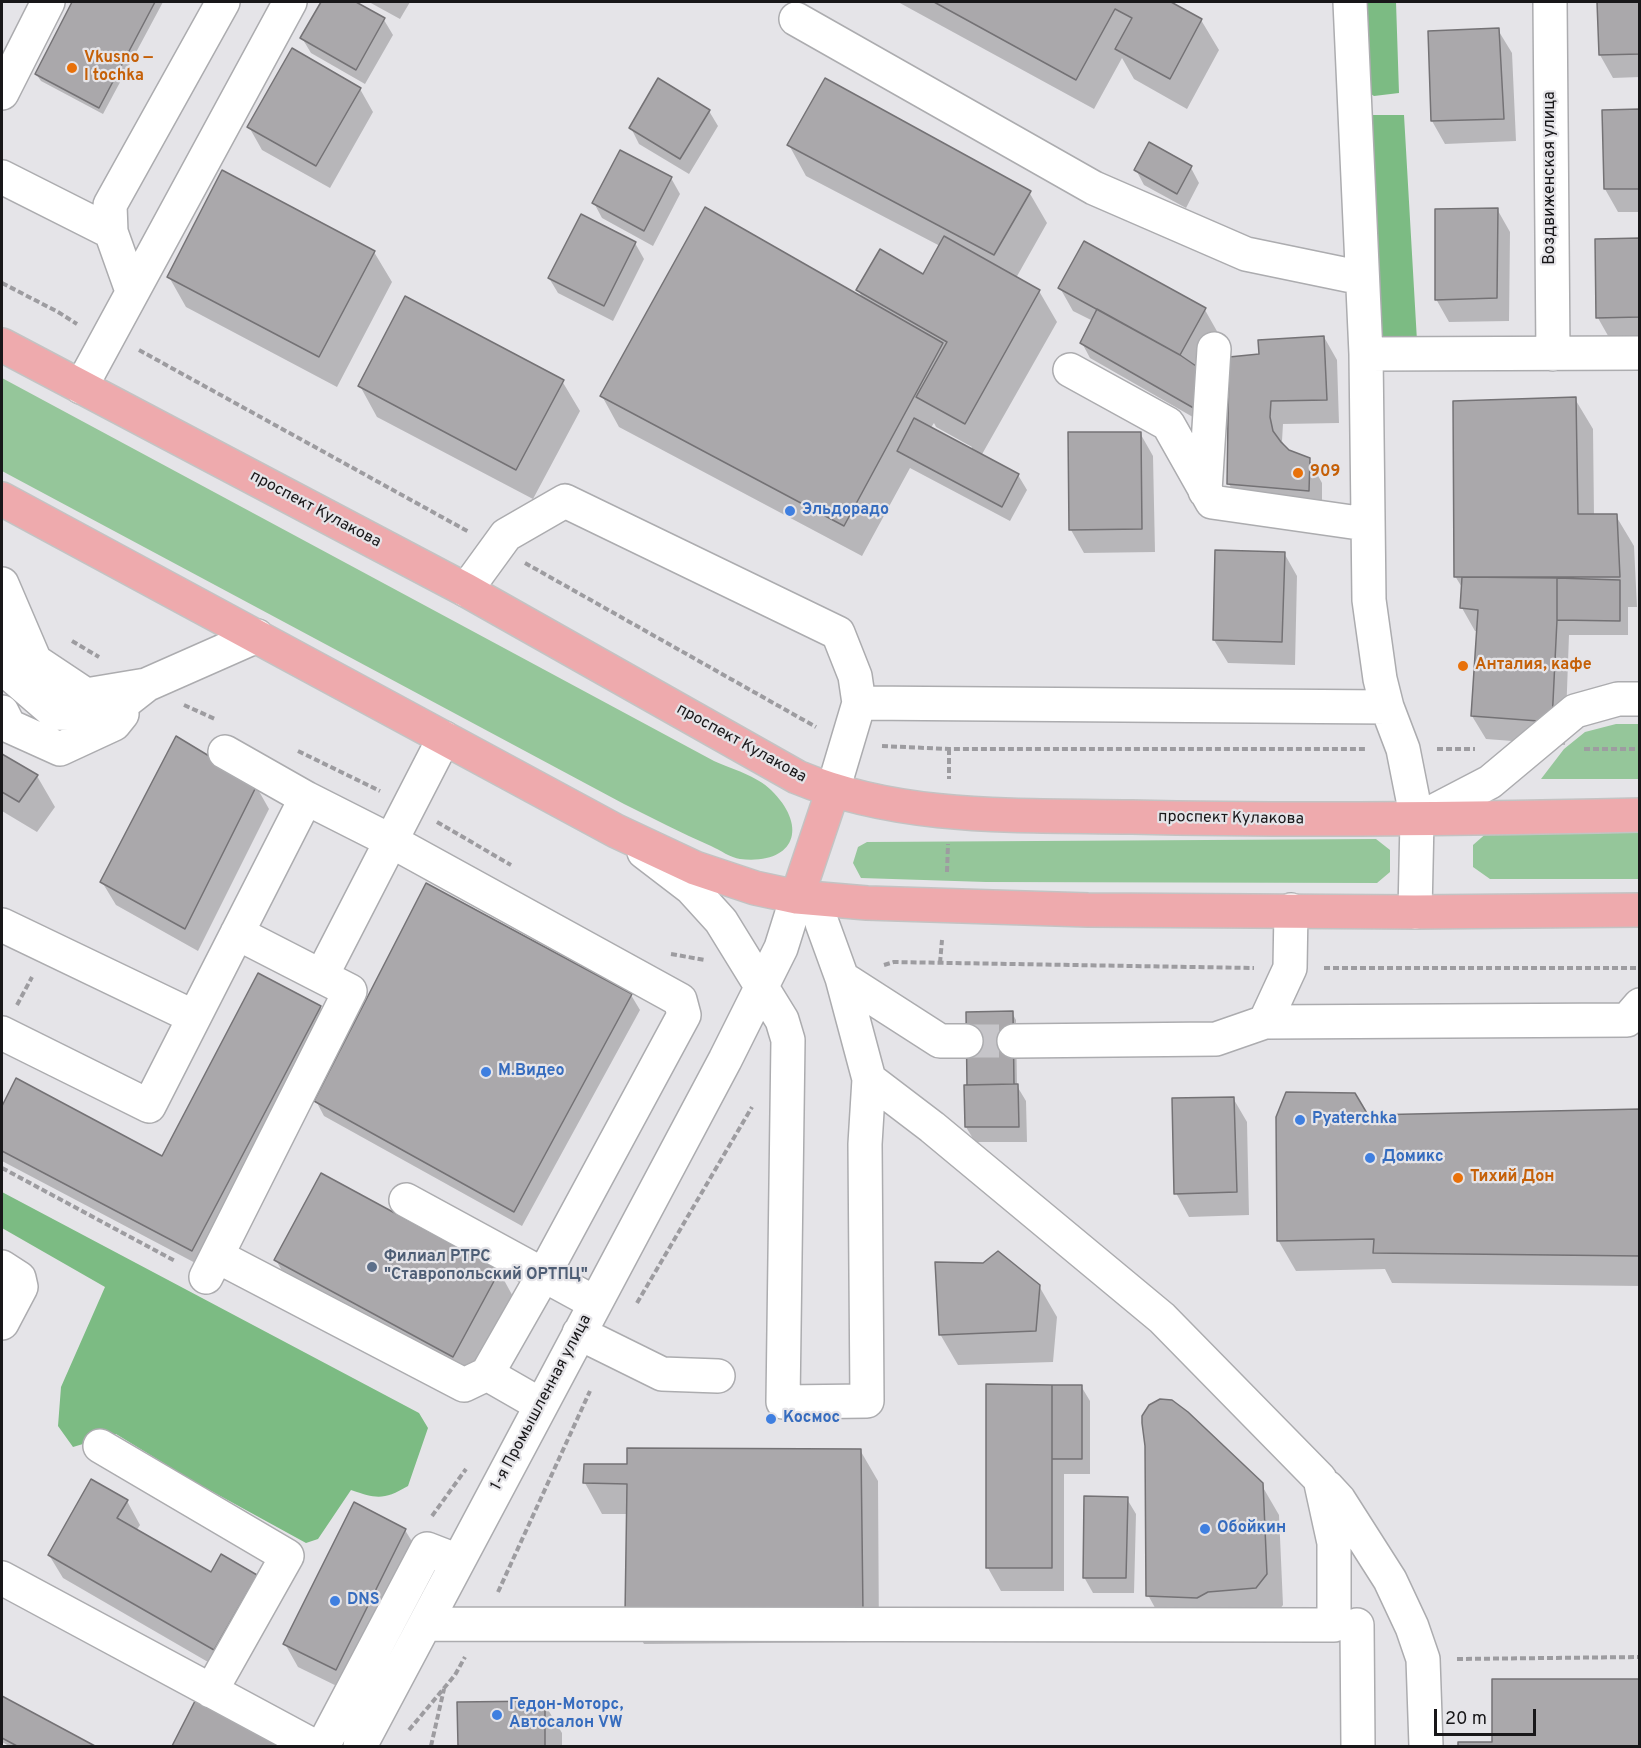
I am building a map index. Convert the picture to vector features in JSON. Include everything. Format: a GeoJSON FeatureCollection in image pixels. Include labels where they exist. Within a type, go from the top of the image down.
{"type":"FeatureCollection","features":[{"type":"Feature","properties":{"kind":"main road","name":"проспект Кулакова"},"geometry":{"type":"LineString","coordinates":[[2,345],[466,590],[797,777],[833,790],[876,802],[949,812],[1265,820],[1417,820],[1640,815]]}},
{"type":"Feature","properties":{"kind":"main road"},"geometry":{"type":"LineString","coordinates":[[2,498],[616,831],[695,868],[755,888],[797,897],[867,903],[1088,910],[1415,912],[1640,910]]}},
{"type":"Feature","properties":{"kind":"main road"},"geometry":{"type":"LineString","coordinates":[[797,897],[833,790]]}},
{"type":"Feature","properties":{"kind":"street"},"geometry":{"type":"LineString","coordinates":[[2,93],[48,2]]}},
{"type":"Feature","properties":{"kind":"street"},"geometry":{"type":"LineString","coordinates":[[132,291],[111,232],[110,205],[223,2]]}},
{"type":"Feature","properties":{"kind":"street"},"geometry":{"type":"LineString","coordinates":[[81,387],[290,2]]}},
{"type":"Feature","properties":{"kind":"street"},"geometry":{"type":"LineString","coordinates":[[1350,2],[1366,354],[1366,524],[1369,600],[1380,679],[1387,707],[1403,749],[1417,820],[1415,912]]}},
{"type":"Feature","properties":{"kind":"street","name":"Воздвиженская улица"},"geometry":{"type":"LineString","coordinates":[[1550,2],[1553,354]]}},
{"type":"Feature","properties":{"kind":"street"},"geometry":{"type":"LineString","coordinates":[[796,19],[1094,188],[1246,254],[1362,278]]}},
{"type":"Feature","properties":{"kind":"street"},"geometry":{"type":"LineString","coordinates":[[2,177],[111,232]]}},
{"type":"Feature","properties":{"kind":"street"},"geometry":{"type":"LineString","coordinates":[[1205,491],[1214,349]]}},
{"type":"Feature","properties":{"kind":"street"},"geometry":{"type":"LineString","coordinates":[[1366,354],[1640,353]]}},
{"type":"Feature","properties":{"kind":"street"},"geometry":{"type":"LineString","coordinates":[[1070,370],[1168,424],[1212,502],[1366,524]]}},
{"type":"Feature","properties":{"kind":"street"},"geometry":{"type":"LineString","coordinates":[[466,590],[506,535],[565,501],[838,633],[855,676],[859,704],[833,790]]}},
{"type":"Feature","properties":{"kind":"street"},"geometry":{"type":"LineString","coordinates":[[5,594],[35,661],[86,695],[146,685],[256,636]]}},
{"type":"Feature","properties":{"kind":"street"},"geometry":{"type":"LineString","coordinates":[[2,663],[5,594]]}},
{"type":"Feature","properties":{"kind":"street"},"geometry":{"type":"LineString","coordinates":[[2,712],[9,726],[60,749],[114,724],[146,685]]}},
{"type":"Feature","properties":{"kind":"street"},"geometry":{"type":"LineString","coordinates":[[1417,820],[1490,782],[1575,711],[1618,699],[1640,699]]}},
{"type":"Feature","properties":{"kind":"street"},"geometry":{"type":"LineString","coordinates":[[859,704],[1387,707]]}},
{"type":"Feature","properties":{"kind":"street"},"geometry":{"type":"LineString","coordinates":[[322,975],[444,738]]}},
{"type":"Feature","properties":{"kind":"street"},"geometry":{"type":"LineString","coordinates":[[225,752],[680,1000],[684,1015],[544,1274],[487,1374],[464,1385],[212,1267],[350,992],[322,975],[237,933]]}},
{"type":"Feature","properties":{"kind":"street"},"geometry":{"type":"LineString","coordinates":[[7,1024],[149,1106],[306,798]]}},
{"type":"Feature","properties":{"kind":"street"},"geometry":{"type":"LineString","coordinates":[[616,831],[691,888],[721,921],[747,978],[782,1020],[788,1040],[783,1402],[867,1401],[865,1144],[869,1079],[842,978],[822,923]]}},
{"type":"Feature","properties":{"kind":"street","name":"1-я Промышленная улица"},"geometry":{"type":"LineString","coordinates":[[360,1746],[725,1060],[747,978],[781,948],[797,897]]}},
{"type":"Feature","properties":{"kind":"street"},"geometry":{"type":"LineString","coordinates":[[781,948],[822,923],[867,903]]}},
{"type":"Feature","properties":{"kind":"street"},"geometry":{"type":"LineString","coordinates":[[1265,1022],[1290,968],[1291,910]]}},
{"type":"Feature","properties":{"kind":"street"},"geometry":{"type":"LineString","coordinates":[[2,925],[194,1017]]}},
{"type":"Feature","properties":{"kind":"street"},"geometry":{"type":"LineString","coordinates":[[842,978],[940,1041],[966,1041]]}},
{"type":"Feature","properties":{"kind":"street"},"geometry":{"type":"LineString","coordinates":[[1014,1041],[1216,1039],[1265,1022],[1627,1020],[1640,1005]]}},
{"type":"Feature","properties":{"kind":"street"},"geometry":{"type":"LineString","coordinates":[[869,1079],[932,1127],[1162,1318],[1254,1409],[1339,1500],[1390,1580],[1412,1627],[1423,1659],[1426,1746]]}},
{"type":"Feature","properties":{"kind":"street"},"geometry":{"type":"LineString","coordinates":[[406,1200],[595,1303]]}},
{"type":"Feature","properties":{"kind":"street"},"geometry":{"type":"LineString","coordinates":[[2,1267],[19,1278],[21,1287],[2,1323]]}},
{"type":"Feature","properties":{"kind":"street"},"geometry":{"type":"LineString","coordinates":[[579,1333],[662,1374],[718,1376]]}},
{"type":"Feature","properties":{"kind":"street"},"geometry":{"type":"LineString","coordinates":[[487,1374],[541,1405]]}},
{"type":"Feature","properties":{"kind":"street"},"geometry":{"type":"LineString","coordinates":[[100,1446],[287,1556],[211,1691]]}},
{"type":"Feature","properties":{"kind":"street"},"geometry":{"type":"LineString","coordinates":[[1320,1479],[1334,1543],[1335,1589],[1345,1625],[1358,1746]]}},
{"type":"Feature","properties":{"kind":"street"},"geometry":{"type":"LineString","coordinates":[[322,1746],[427,1549],[458,1561]]}},
{"type":"Feature","properties":{"kind":"street"},"geometry":{"type":"LineString","coordinates":[[2,1578],[314,1746]]}},
{"type":"Feature","properties":{"kind":"street"},"geometry":{"type":"LineString","coordinates":[[425,1624],[1412,1627]]}},
{"type":"Feature","properties":{"kind":"path"},"geometry":{"type":"LineString","coordinates":[[2,283],[58,312],[105,342]]}},
{"type":"Feature","properties":{"kind":"path"},"geometry":{"type":"LineString","coordinates":[[68,639],[172,700],[218,720]]}},
{"type":"Feature","properties":{"kind":"path"},"geometry":{"type":"LineString","coordinates":[[847,745],[949,748],[1640,749]]}},
{"type":"Feature","properties":{"kind":"path"},"geometry":{"type":"LineString","coordinates":[[842,978],[894,962],[940,963],[949,812],[949,748]]}},
{"type":"Feature","properties":{"kind":"path"},"geometry":{"type":"LineString","coordinates":[[295,750],[410,806],[514,867]]}},
{"type":"Feature","properties":{"kind":"path"},"geometry":{"type":"LineString","coordinates":[[7,1024],[49,948]]}},
{"type":"Feature","properties":{"kind":"path"},"geometry":{"type":"LineString","coordinates":[[662,953],[704,960],[747,978]]}},
{"type":"Feature","properties":{"kind":"path"},"geometry":{"type":"LineString","coordinates":[[2,1168],[212,1267]]}},
{"type":"Feature","properties":{"kind":"path"},"geometry":{"type":"LineString","coordinates":[[1423,1659],[1640,1657]]}},
{"type":"Feature","properties":{"kind":"path"},"geometry":{"type":"LineString","coordinates":[[431,1746],[444,1688]]}},
{"type":"Feature","properties":{"kind":"green space"},"geometry":{"type":"Polygon","coordinates":[[[1361,2],[1396,2],[1399,93],[1374,96],[1363,89],[1361,2]]]}},
{"type":"Feature","properties":{"kind":"green space"},"geometry":{"type":"Polygon","coordinates":[[[1370,115],[1404,115],[1417,341],[1381,340],[1370,115]]]}},
{"type":"Feature","properties":{"kind":"green space"},"geometry":{"type":"Polygon","coordinates":[[[2,378],[714,761],[759,781],[771,790],[790,817],[792,830],[790,841],[784,850],[773,856],[740,859],[729,856],[624,804],[2,471],[2,378]]]}},
{"type":"Feature","properties":{"kind":"green space"},"geometry":{"type":"Polygon","coordinates":[[[1616,724],[1639,724],[1639,779],[1541,779],[1564,749],[1585,732],[1616,724]]]}},
{"type":"Feature","properties":{"kind":"green space"},"geometry":{"type":"Polygon","coordinates":[[[1489,831],[1639,831],[1639,879],[1490,879],[1473,867],[1473,845],[1489,831]]]}},
{"type":"Feature","properties":{"kind":"green space"},"geometry":{"type":"Polygon","coordinates":[[[1376,839],[1390,850],[1390,872],[1377,883],[986,882],[861,878],[853,863],[858,847],[867,842],[1376,839]]]}},
{"type":"Feature","properties":{"kind":"green space"},"geometry":{"type":"Polygon","coordinates":[[[2,1192],[419,1413],[428,1428],[408,1486],[393,1494],[380,1497],[351,1490],[318,1539],[306,1543],[193,1481],[116,1434],[73,1447],[58,1426],[61,1387],[105,1287],[2,1228],[2,1192]]]}},
{"type":"Feature","properties":{"kind":"building"},"geometry":{"type":"Polygon","coordinates":[[[72,2],[155,2],[99,108],[35,74],[72,2]]]}},
{"type":"Feature","properties":{"kind":"building"},"geometry":{"type":"Polygon","coordinates":[[[321,2],[356,2],[385,18],[356,70],[300,38],[321,2]]]}},
{"type":"Feature","properties":{"kind":"building"},"geometry":{"type":"Polygon","coordinates":[[[934,2],[1171,2],[1202,19],[1170,79],[1115,49],[1132,18],[1115,9],[1076,80],[934,2]]]}},
{"type":"Feature","properties":{"kind":"building"},"geometry":{"type":"Polygon","coordinates":[[[1597,2],[1640,2],[1640,54],[1599,55],[1597,2]]]}},
{"type":"Feature","properties":{"kind":"building"},"geometry":{"type":"Polygon","coordinates":[[[1499,28],[1504,119],[1431,121],[1428,31],[1499,28]]]}},
{"type":"Feature","properties":{"kind":"building"},"geometry":{"type":"Polygon","coordinates":[[[292,48],[361,88],[316,166],[247,127],[292,48]]]}},
{"type":"Feature","properties":{"kind":"building"},"geometry":{"type":"Polygon","coordinates":[[[658,78],[710,110],[680,159],[629,128],[658,78]]]}},
{"type":"Feature","properties":{"kind":"building"},"geometry":{"type":"Polygon","coordinates":[[[825,78],[1031,191],[994,255],[787,145],[825,78]]]}},
{"type":"Feature","properties":{"kind":"building"},"geometry":{"type":"Polygon","coordinates":[[[1640,109],[1640,189],[1604,189],[1602,110],[1640,109]]]}},
{"type":"Feature","properties":{"kind":"building"},"geometry":{"type":"Polygon","coordinates":[[[1149,142],[1192,166],[1177,194],[1134,170],[1149,142]]]}},
{"type":"Feature","properties":{"kind":"building"},"geometry":{"type":"Polygon","coordinates":[[[620,150],[672,177],[644,231],[592,203],[620,150]]]}},
{"type":"Feature","properties":{"kind":"building"},"geometry":{"type":"Polygon","coordinates":[[[222,170],[375,251],[319,357],[167,277],[222,170]]]}},
{"type":"Feature","properties":{"kind":"building"},"geometry":{"type":"Polygon","coordinates":[[[705,207],[943,343],[844,526],[600,396],[705,207]]]}},
{"type":"Feature","properties":{"kind":"building"},"geometry":{"type":"Polygon","coordinates":[[[1498,208],[1497,298],[1435,300],[1435,209],[1498,208]]]}},
{"type":"Feature","properties":{"kind":"building"},"geometry":{"type":"Polygon","coordinates":[[[581,214],[636,242],[604,306],[548,278],[581,214]]]}},
{"type":"Feature","properties":{"kind":"building"},"geometry":{"type":"Polygon","coordinates":[[[944,236],[1040,290],[965,424],[916,397],[947,342],[856,290],[880,249],[923,274],[944,236]]]}},
{"type":"Feature","properties":{"kind":"building"},"geometry":{"type":"Polygon","coordinates":[[[1640,238],[1640,317],[1596,318],[1595,239],[1640,238]]]}},
{"type":"Feature","properties":{"kind":"building"},"geometry":{"type":"Polygon","coordinates":[[[1084,241],[1206,308],[1180,355],[1058,288],[1084,241]]]}},
{"type":"Feature","properties":{"kind":"building"},"geometry":{"type":"Polygon","coordinates":[[[405,296],[564,380],[516,470],[358,386],[405,296]]]}},
{"type":"Feature","properties":{"kind":"building"},"geometry":{"type":"Polygon","coordinates":[[[1097,309],[1196,366],[1197,410],[1080,343],[1097,309]]]}},
{"type":"Feature","properties":{"kind":"building"},"geometry":{"type":"Polygon","coordinates":[[[1324,336],[1327,400],[1271,401],[1270,417],[1273,431],[1289,450],[1310,458],[1309,491],[1227,484],[1229,357],[1259,354],[1258,340],[1324,336]]]}},
{"type":"Feature","properties":{"kind":"building"},"geometry":{"type":"Polygon","coordinates":[[[1576,397],[1578,514],[1617,514],[1620,577],[1454,577],[1453,401],[1576,397]]]}},
{"type":"Feature","properties":{"kind":"building"},"geometry":{"type":"Polygon","coordinates":[[[914,418],[1019,474],[1002,507],[897,451],[914,418]]]}},
{"type":"Feature","properties":{"kind":"building"},"geometry":{"type":"Polygon","coordinates":[[[1068,432],[1141,432],[1142,529],[1069,530],[1068,432]]]}},
{"type":"Feature","properties":{"kind":"building"},"geometry":{"type":"Polygon","coordinates":[[[1215,550],[1285,552],[1282,642],[1213,640],[1215,550]]]}},
{"type":"Feature","properties":{"kind":"building"},"geometry":{"type":"Polygon","coordinates":[[[1462,577],[1557,578],[1552,722],[1471,716],[1478,610],[1460,608],[1462,577]]]}},
{"type":"Feature","properties":{"kind":"building"},"geometry":{"type":"Polygon","coordinates":[[[1557,578],[1620,580],[1620,621],[1557,620],[1557,578]]]}},
{"type":"Feature","properties":{"kind":"building"},"geometry":{"type":"Polygon","coordinates":[[[176,736],[257,785],[185,929],[100,882],[176,736]]]}},
{"type":"Feature","properties":{"kind":"building"},"geometry":{"type":"Polygon","coordinates":[[[2,754],[38,775],[19,802],[2,792],[2,754]]]}},
{"type":"Feature","properties":{"kind":"building"},"geometry":{"type":"Polygon","coordinates":[[[426,883],[632,994],[514,1212],[314,1101],[426,883]]]}},
{"type":"Feature","properties":{"kind":"building"},"geometry":{"type":"Polygon","coordinates":[[[258,973],[321,1006],[192,1251],[2,1151],[2,1106],[16,1078],[162,1156],[258,973]]]}},
{"type":"Feature","properties":{"kind":"building"},"geometry":{"type":"Polygon","coordinates":[[[1013,1011],[1014,1084],[967,1085],[966,1012],[1013,1011]]]}},
{"type":"Feature","properties":{"kind":"building"},"geometry":{"type":"Polygon","coordinates":[[[1018,1084],[1019,1127],[965,1127],[964,1085],[1018,1084]]]}},
{"type":"Feature","properties":{"kind":"building","name":"Тихий Дон"},"geometry":{"type":"Polygon","coordinates":[[[1286,1092],[1355,1093],[1368,1115],[1640,1109],[1640,1256],[1373,1253],[1374,1239],[1277,1241],[1276,1117],[1286,1092]]]}},
{"type":"Feature","properties":{"kind":"building"},"geometry":{"type":"Polygon","coordinates":[[[1234,1097],[1237,1192],[1174,1194],[1172,1098],[1234,1097]]]}},
{"type":"Feature","properties":{"kind":"building"},"geometry":{"type":"Polygon","coordinates":[[[321,1173],[500,1270],[453,1357],[274,1260],[321,1173]]]}},
{"type":"Feature","properties":{"kind":"building"},"geometry":{"type":"Polygon","coordinates":[[[998,1251],[1040,1285],[1036,1331],[939,1335],[935,1262],[983,1263],[998,1251]]]}},
{"type":"Feature","properties":{"kind":"building"},"geometry":{"type":"Polygon","coordinates":[[[986,1384],[1052,1385],[1052,1568],[986,1568],[986,1384]]]}},
{"type":"Feature","properties":{"kind":"building"},"geometry":{"type":"Polygon","coordinates":[[[1052,1385],[1082,1385],[1082,1459],[1052,1459],[1052,1385]]]}},
{"type":"Feature","properties":{"kind":"building","name":"Обойкин"},"geometry":{"type":"Polygon","coordinates":[[[1160,1399],[1172,1400],[1188,1412],[1263,1483],[1267,1574],[1256,1588],[1208,1592],[1197,1598],[1146,1596],[1145,1446],[1142,1416],[1149,1405],[1160,1399]]]}},
{"type":"Feature","properties":{"kind":"building"},"geometry":{"type":"Polygon","coordinates":[[[627,1448],[861,1449],[863,1612],[625,1614],[627,1484],[583,1483],[584,1464],[627,1464],[627,1448]]]}},
{"type":"Feature","properties":{"kind":"building"},"geometry":{"type":"Polygon","coordinates":[[[91,1479],[128,1500],[117,1518],[211,1572],[221,1554],[257,1575],[214,1650],[48,1555],[91,1479]]]}},
{"type":"Feature","properties":{"kind":"building"},"geometry":{"type":"Polygon","coordinates":[[[1084,1496],[1128,1497],[1126,1578],[1083,1578],[1084,1496]]]}},
{"type":"Feature","properties":{"kind":"building"},"geometry":{"type":"Polygon","coordinates":[[[354,1502],[406,1529],[336,1670],[283,1644],[354,1502]]]}},
{"type":"Feature","properties":{"kind":"building"},"geometry":{"type":"Polygon","coordinates":[[[1492,1679],[1640,1679],[1640,1746],[1458,1746],[1458,1742],[1492,1742],[1492,1679]]]}},
{"type":"Feature","properties":{"kind":"building"},"geometry":{"type":"Polygon","coordinates":[[[2,1696],[95,1746],[17,1746],[2,1738],[2,1696]]]}},
{"type":"Feature","properties":{"kind":"building"},"geometry":{"type":"Polygon","coordinates":[[[196,1699],[287,1746],[172,1746],[196,1699]]]}},
{"type":"Feature","properties":{"kind":"building"},"geometry":{"type":"Polygon","coordinates":[[[545,1701],[545,1746],[458,1746],[457,1702],[545,1701]]]}},
{"type":"Feature","properties":{"kind":"tunnel"},"geometry":{"type":"LineString","coordinates":[[966,1041],[1014,1041]]}},
{"type":"Feature","properties":{"kind":"place","name":"Vkusno — I tochka"},"geometry":{"type":"Point","coordinates":[72,68]}},
{"type":"Feature","properties":{"kind":"place","name":"909"},"geometry":{"type":"Point","coordinates":[1298,473]}},
{"type":"Feature","properties":{"kind":"place","name":"Эльдорадо"},"geometry":{"type":"Point","coordinates":[790,511]}},
{"type":"Feature","properties":{"kind":"place","name":"Анталия, кафе"},"geometry":{"type":"Point","coordinates":[1463,666]}},
{"type":"Feature","properties":{"kind":"place","name":"М.Видео"},"geometry":{"type":"Point","coordinates":[486,1072]}},
{"type":"Feature","properties":{"kind":"place","name":"Pyaterchka"},"geometry":{"type":"Point","coordinates":[1300,1120]}},
{"type":"Feature","properties":{"kind":"place","name":"Домикс"},"geometry":{"type":"Point","coordinates":[1370,1158]}},
{"type":"Feature","properties":{"kind":"place","name":"Тихий Дон"},"geometry":{"type":"Point","coordinates":[1458,1178]}},
{"type":"Feature","properties":{"kind":"place","name":"Филиал РТРС \"Ставропольский ОРТПЦ\""},"geometry":{"type":"Point","coordinates":[372,1267]}},
{"type":"Feature","properties":{"kind":"place","name":"Космос"},"geometry":{"type":"Point","coordinates":[771,1419]}},
{"type":"Feature","properties":{"kind":"place","name":"Обойкин"},"geometry":{"type":"Point","coordinates":[1205,1529]}},
{"type":"Feature","properties":{"kind":"place","name":"DNS"},"geometry":{"type":"Point","coordinates":[335,1601]}},
{"type":"Feature","properties":{"kind":"place","name":"Гедон-Моторс, Автосалон VW"},"geometry":{"type":"Point","coordinates":[497,1715]}}]}
